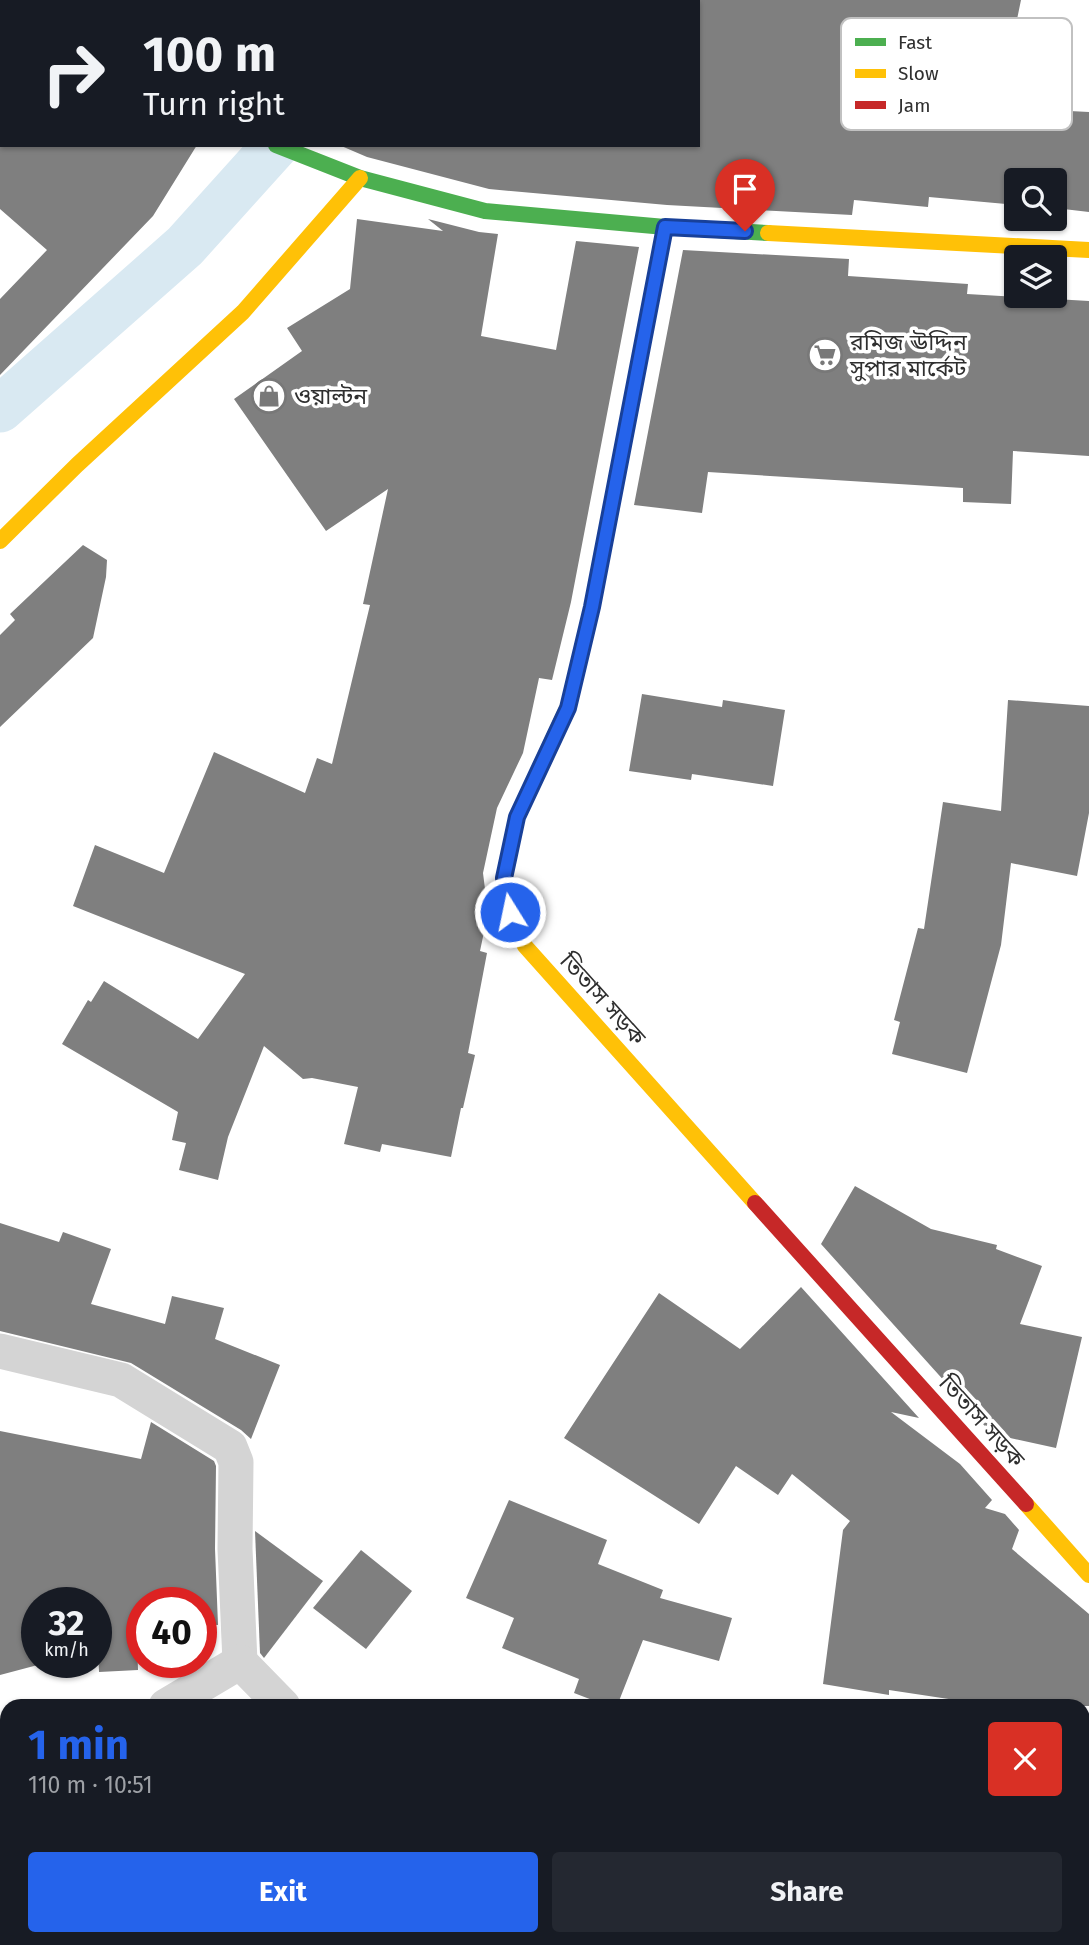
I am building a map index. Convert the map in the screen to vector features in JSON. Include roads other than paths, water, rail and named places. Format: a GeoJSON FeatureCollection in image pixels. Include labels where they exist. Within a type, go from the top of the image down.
{"type":"FeatureCollection","features":[{"type":"Feature","properties":{"kind":"street"},"geometry":{"type":"LineString","coordinates":[[281,147],[360,178],[485,211],[665,227],[1089,250]]}},
{"type":"Feature","properties":{"kind":"street"},"geometry":{"type":"LineString","coordinates":[[0,541],[77,465],[243,312],[360,178]]}},
{"type":"Feature","properties":{"kind":"street","name":"তিতাস সড়ক"},"geometry":{"type":"LineString","coordinates":[[665,227],[592,607],[568,708],[517,817],[504,878],[510,912],[525,946],[1089,1575]]}},
{"type":"Feature","properties":{"kind":"street"},"geometry":{"type":"LineString","coordinates":[[0,1351],[121,1380],[230,1447],[236,1462],[235,1549],[240,1662],[276,1699]]}},
{"type":"Feature","properties":{"kind":"street"},"geometry":{"type":"LineString","coordinates":[[178,1699],[240,1662]]}},
{"type":"Feature","properties":{"kind":"waterway"},"geometry":{"type":"LineString","coordinates":[[0,409],[185,246],[274,147]]}},
{"type":"Feature","properties":{"kind":"place","name":"রমিজ ঊদ্দিন সুপার মার্কেট"},"geometry":{"type":"Point","coordinates":[825,355]}},
{"type":"Feature","properties":{"kind":"place","name":"ওয়াল্টন"},"geometry":{"type":"Point","coordinates":[269,396]}}]}
